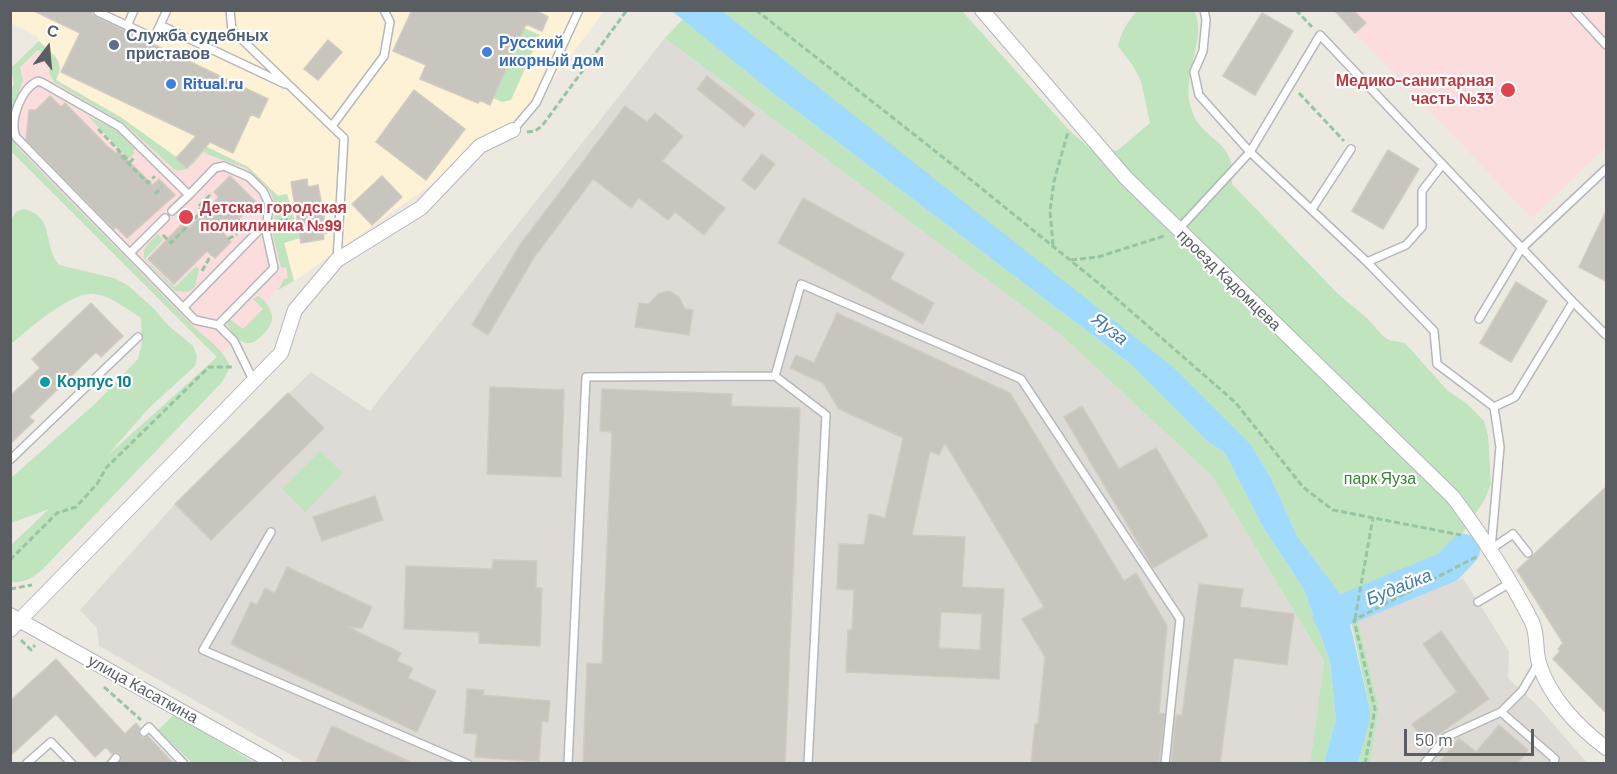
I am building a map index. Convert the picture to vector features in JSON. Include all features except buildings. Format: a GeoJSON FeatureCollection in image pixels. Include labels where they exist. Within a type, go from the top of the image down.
{"type":"FeatureCollection","features":[{"type":"Feature","properties":{"kind":"street","name":"проезд Кадомцева"},"geometry":{"type":"LineString","coordinates":[[982,10],[1126,178],[1453,497],[1488,544],[1533,625],[1539,662],[1552,694],[1606,748]]}},
{"type":"Feature","properties":{"kind":"street"},"geometry":{"type":"LineString","coordinates":[[14,627],[281,353],[295,310],[337,260],[421,208],[480,146],[513,130]]}},
{"type":"Feature","properties":{"kind":"street","name":"улица Касаткина"},"geometry":{"type":"LineString","coordinates":[[14,627],[276,764]]}},
{"type":"Feature","properties":{"kind":"lane"},"geometry":{"type":"LineString","coordinates":[[127,26],[134,10]]}},
{"type":"Feature","properties":{"kind":"lane"},"geometry":{"type":"LineString","coordinates":[[98,12],[154,38],[167,10]]}},
{"type":"Feature","properties":{"kind":"lane"},"geometry":{"type":"LineString","coordinates":[[230,10],[232,30],[344,138],[337,260]]}},
{"type":"Feature","properties":{"kind":"lane"},"geometry":{"type":"LineString","coordinates":[[332,126],[384,56],[390,22],[384,10]]}},
{"type":"Feature","properties":{"kind":"lane"},"geometry":{"type":"LineString","coordinates":[[513,130],[536,103],[579,10]]}},
{"type":"Feature","properties":{"kind":"lane"},"geometry":{"type":"LineString","coordinates":[[1204,10],[1206,20],[1203,51],[1194,72],[1198,95],[1250,152],[1367,262],[1434,331],[1437,364],[1494,407],[1500,447],[1488,544],[1513,534],[1528,553]]}},
{"type":"Feature","properties":{"kind":"lane"},"geometry":{"type":"LineString","coordinates":[[1574,10],[1606,45]]}},
{"type":"Feature","properties":{"kind":"lane"},"geometry":{"type":"LineString","coordinates":[[160,25],[291,86]]}},
{"type":"Feature","properties":{"kind":"lane"},"geometry":{"type":"LineString","coordinates":[[1178,231],[1250,152],[1320,35],[1521,249],[1606,335]]}},
{"type":"Feature","properties":{"kind":"lane"},"geometry":{"type":"LineString","coordinates":[[189,195],[120,127],[38,81],[31,84],[24,93],[14,121],[15,134],[21,143],[195,320],[218,325],[234,341],[254,382]]}},
{"type":"Feature","properties":{"kind":"lane"},"geometry":{"type":"LineString","coordinates":[[1312,209],[1351,148]]}},
{"type":"Feature","properties":{"kind":"lane"},"geometry":{"type":"LineString","coordinates":[[1367,262],[1406,245],[1422,227],[1422,191],[1442,165]]}},
{"type":"Feature","properties":{"kind":"lane"},"geometry":{"type":"LineString","coordinates":[[172,211],[215,168],[224,166],[249,177],[263,191],[269,204],[266,231],[274,268],[218,325]]}},
{"type":"Feature","properties":{"kind":"lane"},"geometry":{"type":"LineString","coordinates":[[1479,319],[1521,249],[1606,169]]}},
{"type":"Feature","properties":{"kind":"lane"},"geometry":{"type":"LineString","coordinates":[[130,254],[165,218]]}},
{"type":"Feature","properties":{"kind":"lane"},"geometry":{"type":"LineString","coordinates":[[183,308],[267,222]]}},
{"type":"Feature","properties":{"kind":"lane"},"geometry":{"type":"LineString","coordinates":[[775,376],[801,284],[1021,379],[1179,619],[1165,764]]}},
{"type":"Feature","properties":{"kind":"lane"},"geometry":{"type":"LineString","coordinates":[[1494,407],[1515,397],[1573,302]]}},
{"type":"Feature","properties":{"kind":"lane"},"geometry":{"type":"LineString","coordinates":[[10,460],[138,337]]}},
{"type":"Feature","properties":{"kind":"lane"},"geometry":{"type":"LineString","coordinates":[[568,764],[586,377],[775,376],[826,415],[808,764]]}},
{"type":"Feature","properties":{"kind":"lane"},"geometry":{"type":"LineString","coordinates":[[272,532],[203,650],[468,764]]}},
{"type":"Feature","properties":{"kind":"lane"},"geometry":{"type":"LineString","coordinates":[[1478,602],[1510,583]]}},
{"type":"Feature","properties":{"kind":"lane"},"geometry":{"type":"LineString","coordinates":[[1424,764],[1446,737],[1501,712],[1522,691],[1539,662]]}},
{"type":"Feature","properties":{"kind":"lane"},"geometry":{"type":"LineString","coordinates":[[1501,712],[1555,759],[1553,764]]}},
{"type":"Feature","properties":{"kind":"lane"},"geometry":{"type":"LineString","coordinates":[[147,730],[184,764]]}},
{"type":"Feature","properties":{"kind":"lane"},"geometry":{"type":"LineString","coordinates":[[26,764],[51,742],[72,764]]}},
{"type":"Feature","properties":{"kind":"path"},"geometry":{"type":"LineString","coordinates":[[513,130],[535,131],[542,126],[627,10]]}},
{"type":"Feature","properties":{"kind":"path"},"geometry":{"type":"LineString","coordinates":[[756,10],[1071,260],[1235,402],[1303,487],[1333,510],[1488,544]]}},
{"type":"Feature","properties":{"kind":"path"},"geometry":{"type":"LineString","coordinates":[[1296,10],[1320,35]]}},
{"type":"Feature","properties":{"kind":"path"},"geometry":{"type":"LineString","coordinates":[[1290,85],[1351,148]]}},
{"type":"Feature","properties":{"kind":"path"},"geometry":{"type":"LineString","coordinates":[[1053,246],[1050,211],[1054,182],[1072,116]]}},
{"type":"Feature","properties":{"kind":"path"},"geometry":{"type":"LineString","coordinates":[[92,124],[130,162],[143,150]]}},
{"type":"Feature","properties":{"kind":"path"},"geometry":{"type":"LineString","coordinates":[[124,156],[122,157],[140,177]]}},
{"type":"Feature","properties":{"kind":"path"},"geometry":{"type":"LineString","coordinates":[[155,194],[162,187]]}},
{"type":"Feature","properties":{"kind":"path"},"geometry":{"type":"LineString","coordinates":[[167,239],[171,243],[202,212],[198,208]]}},
{"type":"Feature","properties":{"kind":"path"},"geometry":{"type":"LineString","coordinates":[[238,220],[243,225]]}},
{"type":"Feature","properties":{"kind":"path"},"geometry":{"type":"LineString","coordinates":[[1071,260],[1098,256],[1178,231]]}},
{"type":"Feature","properties":{"kind":"path"},"geometry":{"type":"LineString","coordinates":[[235,361],[236,372]]}},
{"type":"Feature","properties":{"kind":"path"},"geometry":{"type":"LineString","coordinates":[[10,560],[57,513],[76,507],[97,484],[106,468],[209,367],[237,367]]}},
{"type":"Feature","properties":{"kind":"path"},"geometry":{"type":"LineString","coordinates":[[1365,764],[1375,709],[1354,620],[1373,517]]}},
{"type":"Feature","properties":{"kind":"path"},"geometry":{"type":"LineString","coordinates":[[1354,620],[1488,544]]}},
{"type":"Feature","properties":{"kind":"path"},"geometry":{"type":"LineString","coordinates":[[10,589],[27,587],[38,582]]}},
{"type":"Feature","properties":{"kind":"path"},"geometry":{"type":"LineString","coordinates":[[14,627],[20,639],[31,650]]}},
{"type":"Feature","properties":{"kind":"path"},"geometry":{"type":"LineString","coordinates":[[96,680],[147,730]]}},
{"type":"Feature","properties":{"kind":"shaded area"},"geometry":{"type":"Polygon","coordinates":[[[10,11],[604,11],[522,121],[294,281],[284,242],[300,238],[278,197],[248,167],[207,147],[195,137],[177,157],[122,118],[56,80],[59,62],[39,41],[38,37],[11,23],[10,11]]]}},
{"type":"Feature","properties":{"kind":"shaded area","name":"Медико-санитарная часть №33"},"geometry":{"type":"Polygon","coordinates":[[[1354,11],[1606,11],[1606,147],[1532,218],[1355,33],[1365,23],[1354,11]]]}},
{"type":"Feature","properties":{"kind":"shaded area"},"geometry":{"type":"Polygon","coordinates":[[[665,38],[1060,334],[1213,477],[1324,661],[1310,763],[307,764],[99,646],[97,628],[80,610],[175,504],[311,372],[370,411],[665,38]]]}},
{"type":"Feature","properties":{"kind":"shaded area","name":"Детская городская поликлиника №99"},"geometry":{"type":"Polygon","coordinates":[[[39,41],[59,62],[61,69],[56,80],[122,118],[176,157],[195,137],[207,147],[248,167],[278,196],[287,194],[300,238],[284,243],[294,281],[276,291],[267,301],[273,310],[217,357],[11,151],[10,91],[14,84],[11,68],[39,41]]]}},
{"type":"Feature","properties":{"kind":"shaded area"},"geometry":{"type":"Polygon","coordinates":[[[1463,578],[1509,651],[1508,678],[1537,705],[1587,763],[1370,763],[1379,709],[1358,621],[1463,578]]]}},
{"type":"Feature","properties":{"kind":"green space","name":"парк Яуза"},"geometry":{"type":"Polygon","coordinates":[[[722,11],[962,11],[1068,129],[1097,155],[1118,150],[1150,123],[1141,81],[1118,46],[1128,23],[1137,11],[1195,11],[1198,30],[1189,81],[1189,101],[1197,121],[1218,142],[1229,158],[1232,184],[1338,294],[1368,319],[1383,336],[1389,340],[1405,343],[1447,390],[1467,404],[1484,421],[1488,436],[1491,484],[1485,499],[1444,562],[1344,599],[1297,536],[1272,480],[1251,445],[722,11]]]}},
{"type":"Feature","properties":{"kind":"green space"},"geometry":{"type":"Polygon","coordinates":[[[683,19],[774,94],[1132,365],[1206,440],[1225,453],[1262,525],[1304,590],[1330,661],[1336,719],[1324,763],[1310,763],[1324,661],[1213,477],[1060,334],[665,38],[683,19]]]}},
{"type":"Feature","properties":{"kind":"green space"},"geometry":{"type":"Polygon","coordinates":[[[524,28],[540,35],[511,100],[502,102],[493,98],[524,28]]]}},
{"type":"Feature","properties":{"kind":"green space"},"geometry":{"type":"Polygon","coordinates":[[[39,41],[59,62],[56,80],[122,118],[176,157],[195,137],[207,147],[248,167],[278,196],[287,194],[300,238],[284,243],[294,281],[278,290],[284,279],[288,278],[286,267],[281,268],[272,231],[275,207],[272,195],[267,187],[246,168],[209,155],[204,151],[188,168],[175,170],[125,124],[54,82],[49,72],[50,60],[38,50],[20,67],[23,80],[11,114],[11,91],[14,84],[11,68],[39,41]]]}},
{"type":"Feature","properties":{"kind":"green space"},"geometry":{"type":"Polygon","coordinates":[[[88,116],[117,131],[134,148],[134,154],[129,159],[88,116]]]}},
{"type":"Feature","properties":{"kind":"green space"},"geometry":{"type":"Polygon","coordinates":[[[11,136],[17,147],[192,325],[219,349],[230,367],[222,382],[43,569],[20,582],[11,582],[11,545],[49,509],[11,523],[11,478],[97,402],[138,359],[142,343],[141,318],[113,300],[101,295],[85,294],[63,304],[11,344],[10,221],[16,212],[23,209],[40,218],[59,265],[114,278],[129,286],[169,326],[193,346],[197,356],[195,366],[148,409],[107,456],[217,357],[11,151],[11,136]]]}},
{"type":"Feature","properties":{"kind":"green space"},"geometry":{"type":"Polygon","coordinates":[[[158,234],[163,240],[145,259],[175,287],[196,266],[199,269],[195,287],[188,292],[175,291],[145,260],[144,252],[145,249],[158,234]]]}},
{"type":"Feature","properties":{"kind":"green space"},"geometry":{"type":"Polygon","coordinates":[[[258,296],[268,306],[272,320],[267,331],[253,342],[246,343],[235,336],[227,322],[230,319],[243,329],[263,309],[253,299],[258,296]]]}},
{"type":"Feature","properties":{"kind":"green space"},"geometry":{"type":"Polygon","coordinates":[[[320,451],[343,473],[305,512],[282,489],[320,451]]]}},
{"type":"Feature","properties":{"kind":"green space"},"geometry":{"type":"Polygon","coordinates":[[[1351,621],[1358,621],[1379,709],[1370,763],[1358,763],[1370,720],[1370,709],[1351,621]]]}},
{"type":"Feature","properties":{"kind":"green space"},"geometry":{"type":"Polygon","coordinates":[[[174,715],[255,763],[192,763],[158,730],[174,715]]]}},
{"type":"Feature","properties":{"kind":"water","name":"Яуза"},"geometry":{"type":"Polygon","coordinates":[[[672,11],[722,11],[1174,368],[1251,445],[1272,480],[1297,536],[1344,599],[1370,709],[1370,720],[1358,763],[1324,763],[1336,719],[1330,661],[1304,590],[1262,525],[1225,453],[1206,440],[1132,365],[774,94],[672,11]]]}},
{"type":"Feature","properties":{"kind":"waterway","name":"Будайка"},"geometry":{"type":"LineString","coordinates":[[1329,616],[1448,567],[1464,550]]}},
{"type":"Feature","properties":{"kind":"place","name":"Служба судебных приставов"},"geometry":{"type":"Point","coordinates":[114,45]}},
{"type":"Feature","properties":{"kind":"place","name":"Русский икорный дом"},"geometry":{"type":"Point","coordinates":[487,52]}},
{"type":"Feature","properties":{"kind":"place","name":"Ritual.ru"},"geometry":{"type":"Point","coordinates":[171,84]}},
{"type":"Feature","properties":{"kind":"place","name":"Медико-санитарная часть №33"},"geometry":{"type":"Point","coordinates":[1508,90]}},
{"type":"Feature","properties":{"kind":"place","name":"Детская городская поликлиника №99"},"geometry":{"type":"Point","coordinates":[186,217]}},
{"type":"Feature","properties":{"kind":"place","name":"Корпус 10"},"geometry":{"type":"Point","coordinates":[45,382]}}]}
